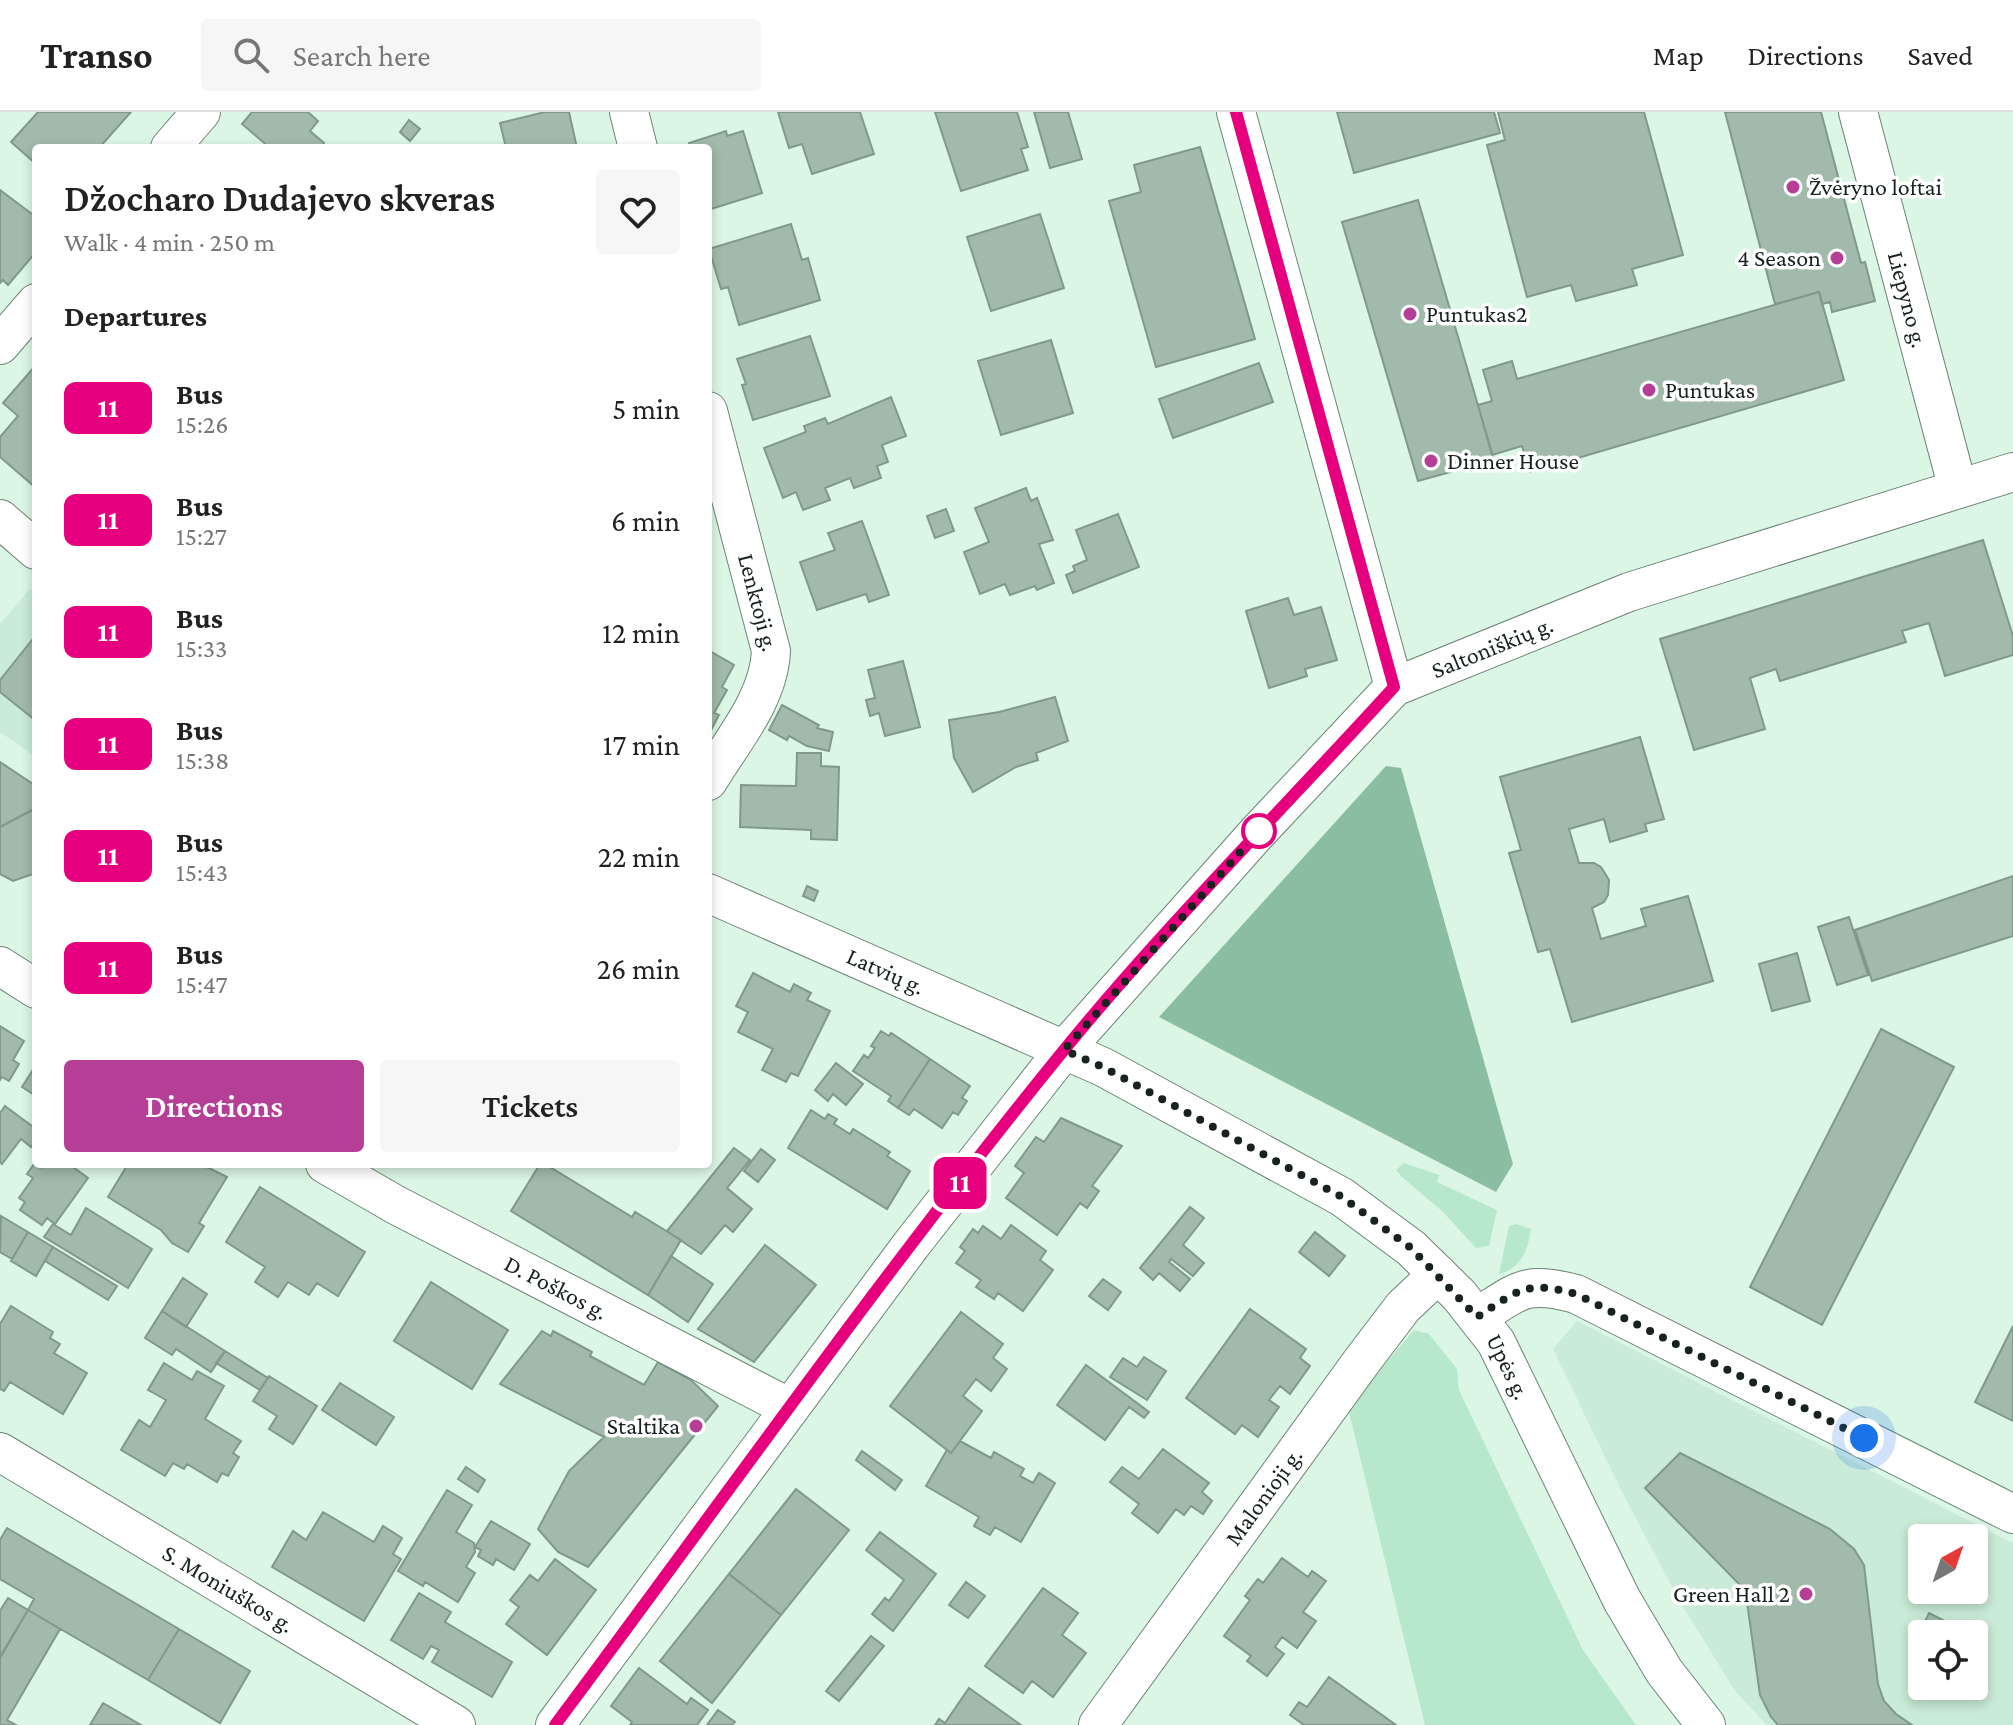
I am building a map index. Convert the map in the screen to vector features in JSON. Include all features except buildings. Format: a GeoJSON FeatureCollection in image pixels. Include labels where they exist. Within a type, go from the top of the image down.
{"type":"FeatureCollection","features":[{"type":"Feature","properties":{"kind":"street"},"geometry":{"type":"LineString","coordinates":[[173,144],[201,112]]}},
{"type":"Feature","properties":{"kind":"street"},"geometry":{"type":"LineString","coordinates":[[629,112],[637,144]]}},
{"type":"Feature","properties":{"kind":"street"},"geometry":{"type":"LineString","coordinates":[[1236,112],[1394,687]]}},
{"type":"Feature","properties":{"kind":"street","name":"Liepyno g."},"geometry":{"type":"LineString","coordinates":[[1858,112],[1958,489]]}},
{"type":"Feature","properties":{"kind":"street"},"geometry":{"type":"LineString","coordinates":[[0,345],[32,308]]}},
{"type":"Feature","properties":{"kind":"street","name":"Lenktoji g."},"geometry":{"type":"LineString","coordinates":[[712,426],[771,651],[770,671],[763,691],[712,774]]}},
{"type":"Feature","properties":{"kind":"street","name":"Saltoniškių g."},"geometry":{"type":"LineString","coordinates":[[555,1725],[911,1245],[1064,1050],[1256,834],[1394,687],[1629,592],[2013,472]]}},
{"type":"Feature","properties":{"kind":"street"},"geometry":{"type":"LineString","coordinates":[[0,519],[32,547]]}},
{"type":"Feature","properties":{"kind":"street","name":"Latvių g."},"geometry":{"type":"LineString","coordinates":[[712,895],[1064,1050]]}},
{"type":"Feature","properties":{"kind":"street"},"geometry":{"type":"LineString","coordinates":[[0,966],[32,986]]}},
{"type":"Feature","properties":{"kind":"street","name":"Upės g."},"geometry":{"type":"LineString","coordinates":[[1064,1050],[1103,1067],[1342,1197],[1383,1224],[1438,1274],[1496,1342],[1622,1600],[1644,1640],[1690,1708],[1706,1725]]}},
{"type":"Feature","properties":{"kind":"street","name":"D. Poškos g."},"geometry":{"type":"LineString","coordinates":[[332,1168],[396,1205],[790,1408]]}},
{"type":"Feature","properties":{"kind":"street","name":"Malonioji g."},"geometry":{"type":"LineString","coordinates":[[1098,1725],[1362,1361],[1403,1307],[1438,1274]]}},
{"type":"Feature","properties":{"kind":"street"},"geometry":{"type":"LineString","coordinates":[[1477,1317],[1521,1288],[1551,1287],[1576,1294],[2013,1514]]}},
{"type":"Feature","properties":{"kind":"street","name":"S. Moniuškos g."},"geometry":{"type":"LineString","coordinates":[[0,1452],[456,1725]]}},
{"type":"Feature","properties":{"kind":"shaded area"},"geometry":{"type":"Polygon","coordinates":[[[30,589],[32,591],[32,754],[0,732],[0,624],[30,589]]]}},
{"type":"Feature","properties":{"kind":"shaded area"},"geometry":{"type":"Polygon","coordinates":[[[1386,766],[1401,768],[1513,1164],[1496,1192],[1159,1017],[1386,766]]]}},
{"type":"Feature","properties":{"kind":"shaded area"},"geometry":{"type":"Polygon","coordinates":[[[1404,1163],[1439,1175],[1437,1182],[1497,1210],[1489,1246],[1476,1248],[1443,1212],[1402,1177],[1396,1170],[1404,1163]]]}},
{"type":"Feature","properties":{"kind":"shaded area"},"geometry":{"type":"Polygon","coordinates":[[[1516,1224],[1531,1229],[1528,1244],[1518,1263],[1499,1274],[1509,1226],[1516,1224]]]}},
{"type":"Feature","properties":{"kind":"shaded area"},"geometry":{"type":"Polygon","coordinates":[[[1577,1321],[1976,1524],[1908,1524],[1908,1604],[1988,1604],[1988,1530],[2013,1543],[2013,1725],[1767,1725],[1735,1691],[1679,1600],[1620,1488],[1553,1349],[1577,1321]]]}},
{"type":"Feature","properties":{"kind":"shaded area"},"geometry":{"type":"Polygon","coordinates":[[[1414,1330],[1429,1334],[1457,1369],[1459,1390],[1583,1650],[1636,1725],[1425,1725],[1348,1408],[1414,1330]]]}},
{"type":"Feature","properties":{"kind":"bus line","name":"11"},"geometry":{"type":"LineString","coordinates":[[555,1725],[911,1245],[1064,1050],[1256,834],[1394,687],[1236,112]]}},
{"type":"Feature","properties":{"kind":"place","name":"Žvėryno loftai"},"geometry":{"type":"Point","coordinates":[1793,187]}},
{"type":"Feature","properties":{"kind":"place","name":"4 Season"},"geometry":{"type":"Point","coordinates":[1837,258]}},
{"type":"Feature","properties":{"kind":"place","name":"Puntukas2"},"geometry":{"type":"Point","coordinates":[1410,314]}},
{"type":"Feature","properties":{"kind":"place","name":"Puntukas"},"geometry":{"type":"Point","coordinates":[1649,390]}},
{"type":"Feature","properties":{"kind":"place","name":"Dinner House"},"geometry":{"type":"Point","coordinates":[1431,461]}},
{"type":"Feature","properties":{"kind":"place","name":"Staltika"},"geometry":{"type":"Point","coordinates":[696,1426]}},
{"type":"Feature","properties":{"kind":"place","name":"Green Hall 2"},"geometry":{"type":"Point","coordinates":[1806,1594]}},
{"type":"Feature","properties":{"kind":"route"},"geometry":{"type":"LineString","coordinates":[[1259,831],[1064,1050],[1103,1067],[1342,1197],[1383,1224],[1411,1248],[1477,1317],[1521,1288],[1551,1287],[1576,1294],[1864,1438]]}}]}
